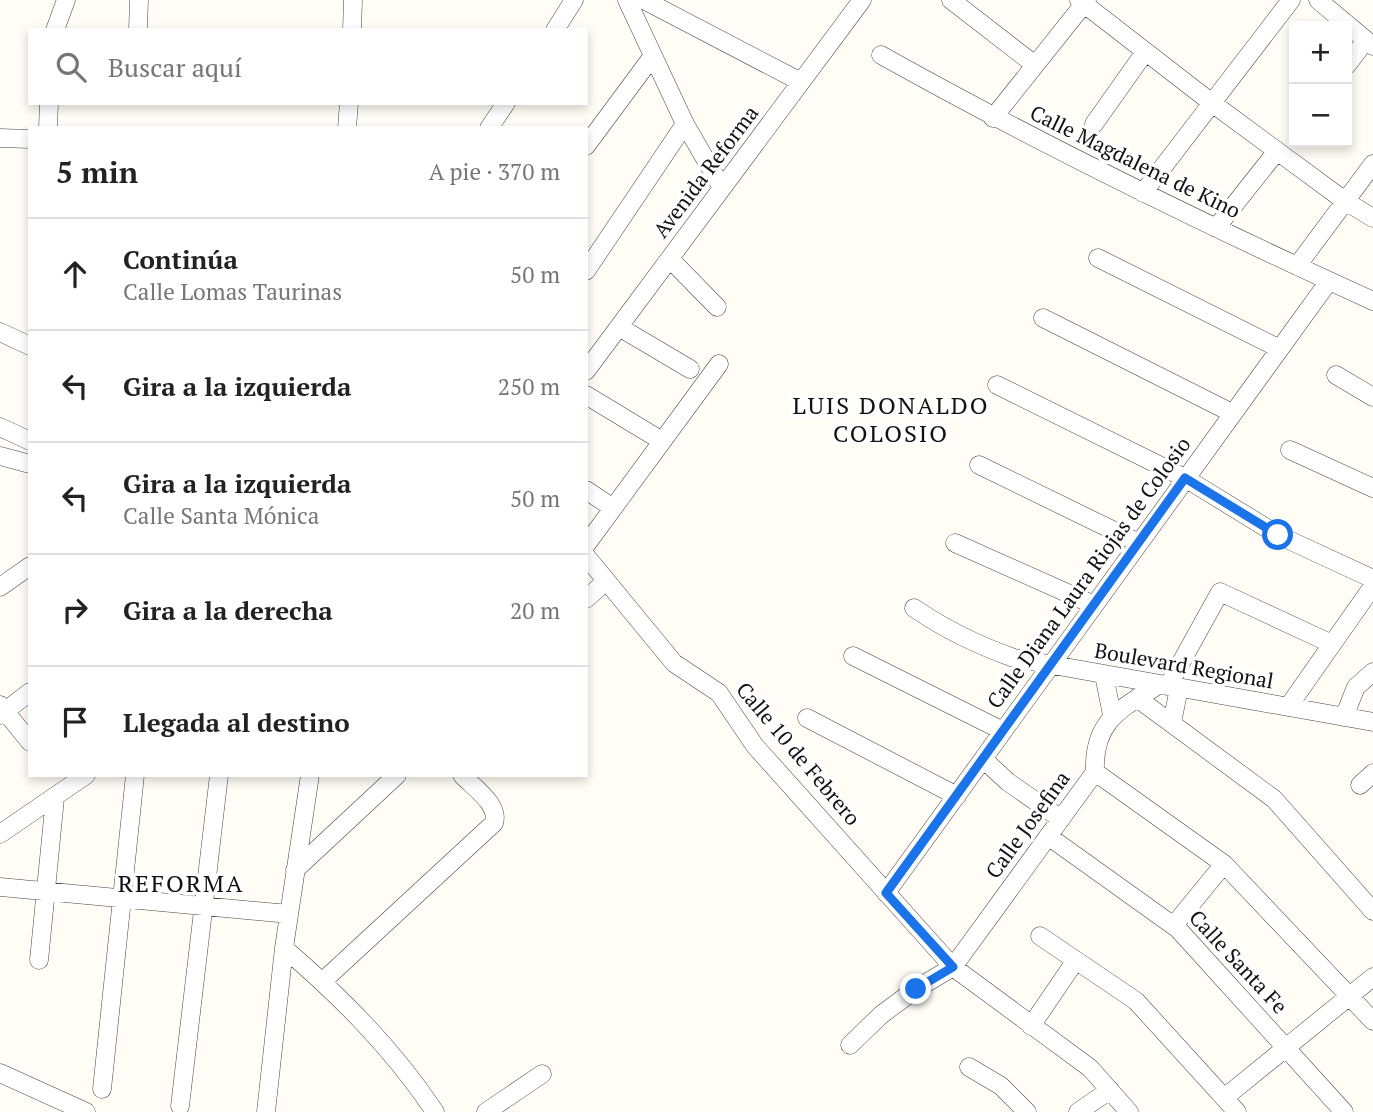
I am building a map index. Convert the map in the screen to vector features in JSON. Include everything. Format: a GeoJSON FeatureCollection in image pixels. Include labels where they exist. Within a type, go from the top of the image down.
{"type":"FeatureCollection","features":[{"type":"Feature","properties":{"kind":"street"},"geometry":{"type":"LineString","coordinates":[[56,28],[66,0]]}},
{"type":"Feature","properties":{"kind":"street"},"geometry":{"type":"LineString","coordinates":[[138,28],[139,0]]}},
{"type":"Feature","properties":{"kind":"street"},"geometry":{"type":"LineString","coordinates":[[352,28],[354,0]]}},
{"type":"Feature","properties":{"kind":"street"},"geometry":{"type":"LineString","coordinates":[[556,28],[574,0]]}},
{"type":"Feature","properties":{"kind":"street"},"geometry":{"type":"LineString","coordinates":[[627,0],[685,124],[722,188]]}},
{"type":"Feature","properties":{"kind":"street"},"geometry":{"type":"LineString","coordinates":[[645,0],[801,82]]}},
{"type":"Feature","properties":{"kind":"street","name":"Avenida Reforma"},"geometry":{"type":"LineString","coordinates":[[588,368],[862,0]]}},
{"type":"Feature","properties":{"kind":"street"},"geometry":{"type":"LineString","coordinates":[[951,0],[1035,65]]}},
{"type":"Feature","properties":{"kind":"street"},"geometry":{"type":"LineString","coordinates":[[1143,193],[1291,0]]}},
{"type":"Feature","properties":{"kind":"street"},"geometry":{"type":"LineString","coordinates":[[1318,0],[1369,43],[1352,60]]}},
{"type":"Feature","properties":{"kind":"street"},"geometry":{"type":"LineString","coordinates":[[993,118],[1083,1],[1145,52],[1276,151],[1373,218]]}},
{"type":"Feature","properties":{"kind":"street"},"geometry":{"type":"LineString","coordinates":[[1094,124],[1145,52]]}},
{"type":"Feature","properties":{"kind":"street","name":"Calle Magdalena de Kino"},"geometry":{"type":"LineString","coordinates":[[881,55],[993,118],[1143,193],[1373,301]]}},
{"type":"Feature","properties":{"kind":"street"},"geometry":{"type":"LineString","coordinates":[[588,143],[652,57]]}},
{"type":"Feature","properties":{"kind":"street"},"geometry":{"type":"LineString","coordinates":[[48,126],[50,105]]}},
{"type":"Feature","properties":{"kind":"street"},"geometry":{"type":"LineString","coordinates":[[347,126],[349,105]]}},
{"type":"Feature","properties":{"kind":"street"},"geometry":{"type":"LineString","coordinates":[[490,126],[505,105]]}},
{"type":"Feature","properties":{"kind":"street"},"geometry":{"type":"LineString","coordinates":[[588,268],[685,124]]}},
{"type":"Feature","properties":{"kind":"street"},"geometry":{"type":"LineString","coordinates":[[0,138],[28,139]]}},
{"type":"Feature","properties":{"kind":"street"},"geometry":{"type":"LineString","coordinates":[[1216,228],[1276,151]]}},
{"type":"Feature","properties":{"kind":"street"},"geometry":{"type":"LineString","coordinates":[[1297,266],[1373,164]]}},
{"type":"Feature","properties":{"kind":"street"},"geometry":{"type":"LineString","coordinates":[[1098,258],[1278,348]]}},
{"type":"Feature","properties":{"kind":"street"},"geometry":{"type":"LineString","coordinates":[[670,259],[717,307]]}},
{"type":"Feature","properties":{"kind":"street","name":"Calle Diana Laura Riojas de Colosio"},"geometry":{"type":"LineString","coordinates":[[886,893],[1329,281]]}},
{"type":"Feature","properties":{"kind":"street"},"geometry":{"type":"LineString","coordinates":[[1044,318],[1232,413]]}},
{"type":"Feature","properties":{"kind":"street"},"geometry":{"type":"LineString","coordinates":[[619,327],[690,369]]}},
{"type":"Feature","properties":{"kind":"street"},"geometry":{"type":"LineString","coordinates":[[0,332],[28,345]]}},
{"type":"Feature","properties":{"kind":"street"},"geometry":{"type":"LineString","coordinates":[[588,542],[719,364]]}},
{"type":"Feature","properties":{"kind":"street"},"geometry":{"type":"LineString","coordinates":[[1336,374],[1373,397]]}},
{"type":"Feature","properties":{"kind":"street"},"geometry":{"type":"LineString","coordinates":[[998,385],[1185,478],[1278,535],[1373,579]]}},
{"type":"Feature","properties":{"kind":"street"},"geometry":{"type":"LineString","coordinates":[[588,396],[662,441]]}},
{"type":"Feature","properties":{"kind":"street"},"geometry":{"type":"LineString","coordinates":[[0,427],[28,440]]}},
{"type":"Feature","properties":{"kind":"street"},"geometry":{"type":"LineString","coordinates":[[1290,450],[1373,488]]}},
{"type":"Feature","properties":{"kind":"street"},"geometry":{"type":"LineString","coordinates":[[0,472],[15,460]]}},
{"type":"Feature","properties":{"kind":"street"},"geometry":{"type":"LineString","coordinates":[[979,465],[1139,542]]}},
{"type":"Feature","properties":{"kind":"street"},"geometry":{"type":"LineString","coordinates":[[588,491],[613,508]]}},
{"type":"Feature","properties":{"kind":"street"},"geometry":{"type":"LineString","coordinates":[[955,543],[1094,605]]}},
{"type":"Feature","properties":{"kind":"street","name":"Calle 10 de Febrero"},"geometry":{"type":"LineString","coordinates":[[588,558],[674,663],[719,693],[747,736],[953,967],[1090,1068],[1129,1112]]}},
{"type":"Feature","properties":{"kind":"street"},"geometry":{"type":"LineString","coordinates":[[0,587],[28,567]]}},
{"type":"Feature","properties":{"kind":"street"},"geometry":{"type":"LineString","coordinates":[[588,597],[606,581]]}},
{"type":"Feature","properties":{"kind":"street"},"geometry":{"type":"LineString","coordinates":[[1288,707],[1373,586]]}},
{"type":"Feature","properties":{"kind":"street"},"geometry":{"type":"LineString","coordinates":[[1172,723],[1169,686],[1220,592],[1332,643]]}},
{"type":"Feature","properties":{"kind":"street","name":"Boulevard Regional"},"geometry":{"type":"LineString","coordinates":[[914,608],[945,629],[979,646],[1014,658],[1373,722]]}},
{"type":"Feature","properties":{"kind":"street"},"geometry":{"type":"LineString","coordinates":[[853,656],[1003,731]]}},
{"type":"Feature","properties":{"kind":"street"},"geometry":{"type":"LineString","coordinates":[[1344,717],[1356,687],[1373,672]]}},
{"type":"Feature","properties":{"kind":"street"},"geometry":{"type":"LineString","coordinates":[[1104,675],[1112,715],[1138,698],[1169,686]]}},
{"type":"Feature","properties":{"kind":"street"},"geometry":{"type":"LineString","coordinates":[[28,693],[2,710],[28,740]]}},
{"type":"Feature","properties":{"kind":"street"},"geometry":{"type":"LineString","coordinates":[[1138,698],[1274,799],[1373,911]]}},
{"type":"Feature","properties":{"kind":"street","name":"Calle Josefina"},"geometry":{"type":"LineString","coordinates":[[953,967],[1095,772],[1098,742],[1112,715]]}},
{"type":"Feature","properties":{"kind":"street"},"geometry":{"type":"LineString","coordinates":[[807,718],[957,796]]}},
{"type":"Feature","properties":{"kind":"street"},"geometry":{"type":"LineString","coordinates":[[983,759],[1008,782],[1061,819]]}},
{"type":"Feature","properties":{"kind":"street"},"geometry":{"type":"LineString","coordinates":[[1095,772],[1224,864],[1373,1021]]}},
{"type":"Feature","properties":{"kind":"street"},"geometry":{"type":"LineString","coordinates":[[0,834],[60,787],[82,777]]}},
{"type":"Feature","properties":{"kind":"street"},"geometry":{"type":"LineString","coordinates":[[102,1089],[135,777]]}},
{"type":"Feature","properties":{"kind":"street"},"geometry":{"type":"LineString","coordinates":[[180,1106],[219,777]]}},
{"type":"Feature","properties":{"kind":"street"},"geometry":{"type":"LineString","coordinates":[[266,1112],[284,948],[310,777]]}},
{"type":"Feature","properties":{"kind":"street"},"geometry":{"type":"LineString","coordinates":[[295,870],[395,777]]}},
{"type":"Feature","properties":{"kind":"street"},"geometry":{"type":"LineString","coordinates":[[323,981],[494,823],[496,815],[493,808],[464,777]]}},
{"type":"Feature","properties":{"kind":"street"},"geometry":{"type":"LineString","coordinates":[[39,960],[60,787]]}},
{"type":"Feature","properties":{"kind":"street","name":"Calle Santa Fe"},"geometry":{"type":"LineString","coordinates":[[1048,836],[1174,925],[1344,1112]]}},
{"type":"Feature","properties":{"kind":"street"},"geometry":{"type":"LineString","coordinates":[[1174,925],[1224,864]]}},
{"type":"Feature","properties":{"kind":"street"},"geometry":{"type":"LineString","coordinates":[[0,887],[289,914]]}},
{"type":"Feature","properties":{"kind":"street"},"geometry":{"type":"LineString","coordinates":[[1040,936],[1136,1001],[1237,1112]]}},
{"type":"Feature","properties":{"kind":"street"},"geometry":{"type":"LineString","coordinates":[[284,948],[323,981],[393,1055],[435,1112]]}},
{"type":"Feature","properties":{"kind":"street"},"geometry":{"type":"LineString","coordinates":[[1031,1026],[1076,960]]}},
{"type":"Feature","properties":{"kind":"street"},"geometry":{"type":"LineString","coordinates":[[850,1045],[898,1002],[953,967]]}},
{"type":"Feature","properties":{"kind":"street"},"geometry":{"type":"LineString","coordinates":[[1224,1098],[1373,977]]}},
{"type":"Feature","properties":{"kind":"street"},"geometry":{"type":"LineString","coordinates":[[969,1067],[1001,1086],[1027,1112]]}},
{"type":"Feature","properties":{"kind":"street"},"geometry":{"type":"LineString","coordinates":[[0,1073],[86,1112]]}},
{"type":"Feature","properties":{"kind":"street"},"geometry":{"type":"LineString","coordinates":[[486,1112],[542,1074]]}},
{"type":"Feature","properties":{"kind":"street"},"geometry":{"type":"LineString","coordinates":[[1078,1112],[1110,1090]]}},
{"type":"Feature","properties":{"kind":"district","name":"LUIS DONALDO COLOSIO"},"geometry":{"type":"Point","coordinates":[891,420]}},
{"type":"Feature","properties":{"kind":"district","name":"REFORMA"},"geometry":{"type":"Point","coordinates":[181,884]}},
{"type":"Feature","properties":{"kind":"route"},"geometry":{"type":"LineString","coordinates":[[916,989],[953,967],[886,893],[1185,478],[1278,535]]}}]}
